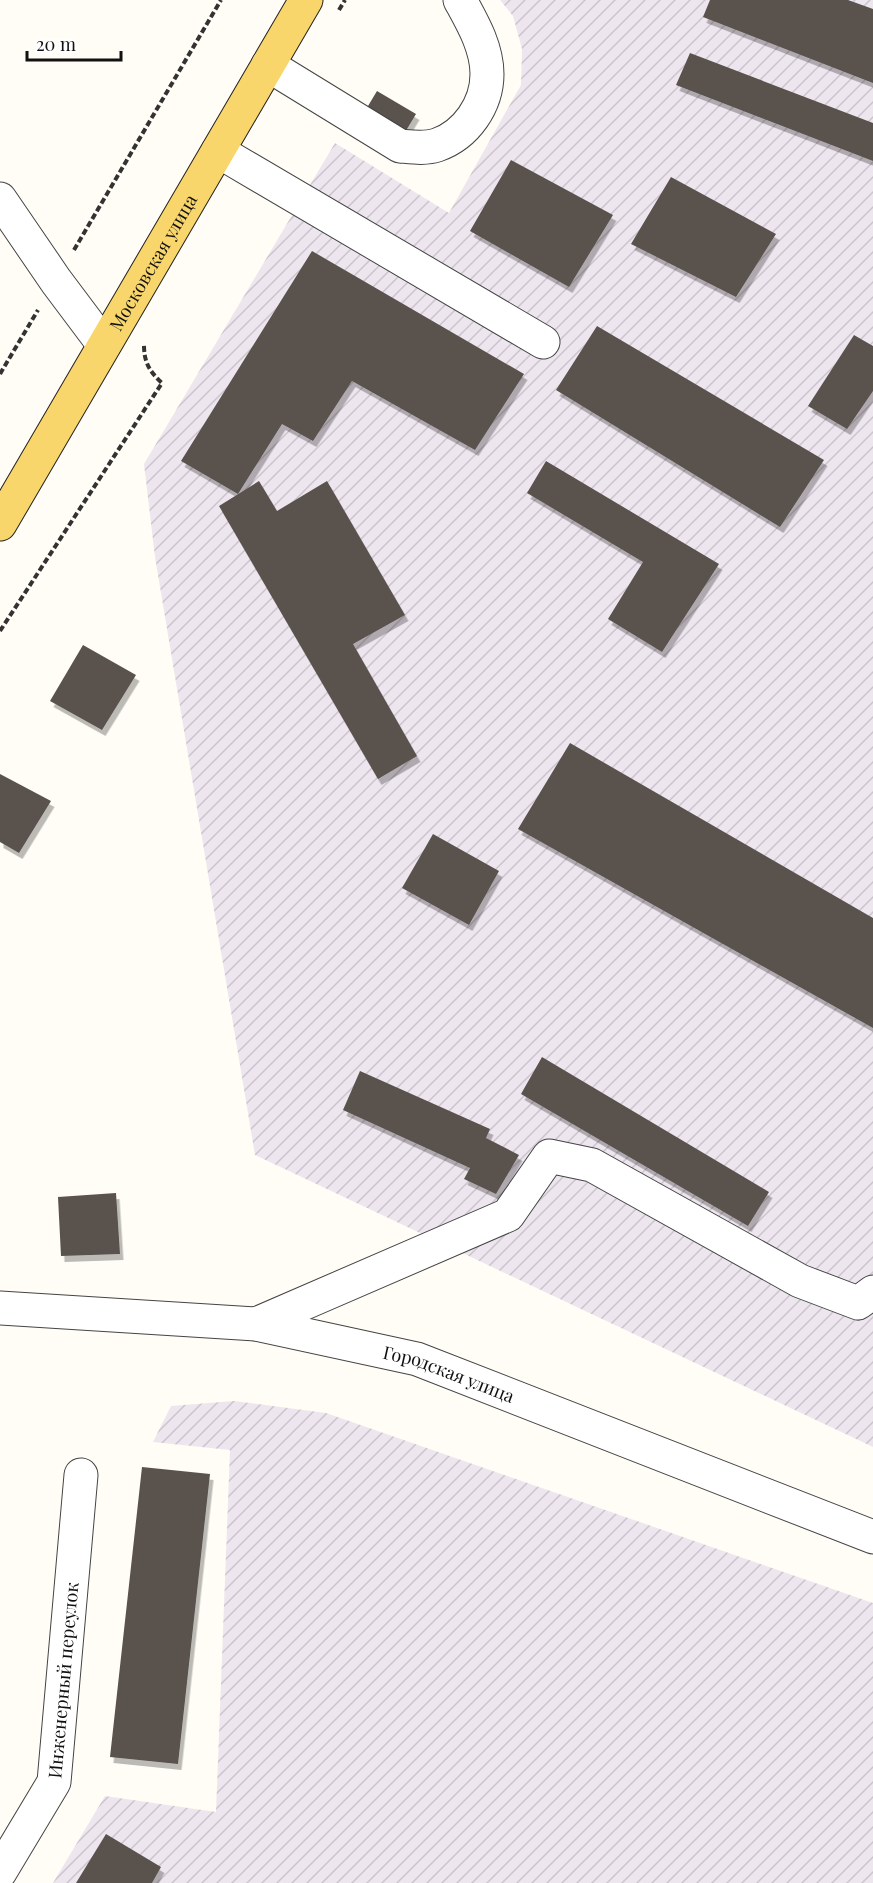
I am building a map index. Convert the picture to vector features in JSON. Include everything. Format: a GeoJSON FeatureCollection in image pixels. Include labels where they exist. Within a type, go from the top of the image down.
{"type":"FeatureCollection","features":[{"type":"Feature","properties":{"kind":"main road","name":"Московская улица"},"geometry":{"type":"LineString","coordinates":[[0,524],[306,0]]}},
{"type":"Feature","properties":{"kind":"street"},"geometry":{"type":"LineString","coordinates":[[268,65],[400,146],[418,148],[437,145],[465,129],[483,99],[487,73],[482,46],[460,0]]}},
{"type":"Feature","properties":{"kind":"street"},"geometry":{"type":"LineString","coordinates":[[218,151],[543,342]]}},
{"type":"Feature","properties":{"kind":"street"},"geometry":{"type":"LineString","coordinates":[[0,199],[56,281],[104,345]]}},
{"type":"Feature","properties":{"kind":"street"},"geometry":{"type":"LineString","coordinates":[[256,1324],[508,1215],[549,1156],[592,1165],[800,1281],[858,1303],[873,1292]]}},
{"type":"Feature","properties":{"kind":"street","name":"Городская улица"},"geometry":{"type":"LineString","coordinates":[[0,1308],[256,1324],[417,1359],[873,1537]]}},
{"type":"Feature","properties":{"kind":"street","name":"Инженерный переулок"},"geometry":{"type":"LineString","coordinates":[[6,1852],[54,1782],[81,1475]]}},
{"type":"Feature","properties":{"kind":"path"},"geometry":{"type":"LineString","coordinates":[[0,374],[221,0]]}},
{"type":"Feature","properties":{"kind":"path"},"geometry":{"type":"LineString","coordinates":[[338,10],[345,0]]}},
{"type":"Feature","properties":{"kind":"path"},"geometry":{"type":"LineString","coordinates":[[0,632],[162,383],[151,373],[144,359],[143,344]]}},
{"type":"Feature","properties":{"kind":"shaded area"},"geometry":{"type":"Polygon","coordinates":[[[500,0],[873,0],[873,1447],[255,1155],[155,557],[144,464],[335,143],[449,213],[521,85],[522,49],[513,16],[500,0]]]}},
{"type":"Feature","properties":{"kind":"shaded area"},"geometry":{"type":"Polygon","coordinates":[[[234,1401],[326,1413],[873,1603],[873,1883],[53,1883],[105,1796],[216,1812],[230,1450],[153,1442],[171,1406],[234,1401]]]}},
{"type":"Feature","properties":{"kind":"building"},"geometry":{"type":"Polygon","coordinates":[[[710,0],[848,0],[873,9],[873,83],[703,17],[710,0]]]}},
{"type":"Feature","properties":{"kind":"building"},"geometry":{"type":"Polygon","coordinates":[[[690,53],[873,123],[873,161],[676,85],[690,53]]]}},
{"type":"Feature","properties":{"kind":"building"},"geometry":{"type":"Polygon","coordinates":[[[377,91],[416,114],[401,139],[362,116],[377,91]]]}},
{"type":"Feature","properties":{"kind":"building"},"geometry":{"type":"Polygon","coordinates":[[[511,160],[613,215],[569,287],[470,231],[511,160]]]}},
{"type":"Feature","properties":{"kind":"building"},"geometry":{"type":"Polygon","coordinates":[[[671,177],[776,234],[736,297],[631,244],[671,177]]]}},
{"type":"Feature","properties":{"kind":"building"},"geometry":{"type":"Polygon","coordinates":[[[312,251],[524,374],[475,450],[352,381],[313,441],[282,424],[238,494],[181,461],[312,251]]]}},
{"type":"Feature","properties":{"kind":"building"},"geometry":{"type":"Polygon","coordinates":[[[597,326],[824,460],[780,527],[556,390],[597,326]]]}},
{"type":"Feature","properties":{"kind":"building"},"geometry":{"type":"Polygon","coordinates":[[[854,335],[873,346],[873,391],[847,429],[808,406],[854,335]]]}},
{"type":"Feature","properties":{"kind":"building"},"geometry":{"type":"Polygon","coordinates":[[[546,461],[719,564],[662,652],[608,619],[643,562],[527,493],[546,461]]]}},
{"type":"Feature","properties":{"kind":"building"},"geometry":{"type":"Polygon","coordinates":[[[259,481],[277,511],[327,481],[405,615],[353,644],[417,756],[378,779],[219,506],[259,481]]]}},
{"type":"Feature","properties":{"kind":"building"},"geometry":{"type":"Polygon","coordinates":[[[83,645],[136,675],[102,730],[50,701],[83,645]]]}},
{"type":"Feature","properties":{"kind":"building"},"geometry":{"type":"Polygon","coordinates":[[[570,743],[873,918],[873,1028],[518,829],[570,743]]]}},
{"type":"Feature","properties":{"kind":"building"},"geometry":{"type":"Polygon","coordinates":[[[0,774],[51,801],[19,853],[0,842],[0,774]]]}},
{"type":"Feature","properties":{"kind":"building"},"geometry":{"type":"Polygon","coordinates":[[[433,834],[499,871],[469,925],[402,888],[433,834]]]}},
{"type":"Feature","properties":{"kind":"building"},"geometry":{"type":"Polygon","coordinates":[[[542,1057],[769,1192],[748,1226],[521,1094],[542,1057]]]}},
{"type":"Feature","properties":{"kind":"building"},"geometry":{"type":"Polygon","coordinates":[[[360,1071],[490,1129],[486,1138],[519,1155],[496,1194],[464,1179],[470,1168],[343,1110],[360,1071]]]}},
{"type":"Feature","properties":{"kind":"building"},"geometry":{"type":"Polygon","coordinates":[[[116,1193],[120,1254],[61,1256],[58,1197],[116,1193]]]}},
{"type":"Feature","properties":{"kind":"building"},"geometry":{"type":"Polygon","coordinates":[[[142,1467],[210,1474],[178,1764],[110,1757],[142,1467]]]}},
{"type":"Feature","properties":{"kind":"building"},"geometry":{"type":"Polygon","coordinates":[[[106,1834],[161,1867],[152,1883],[76,1883],[106,1834]]]}}]}
